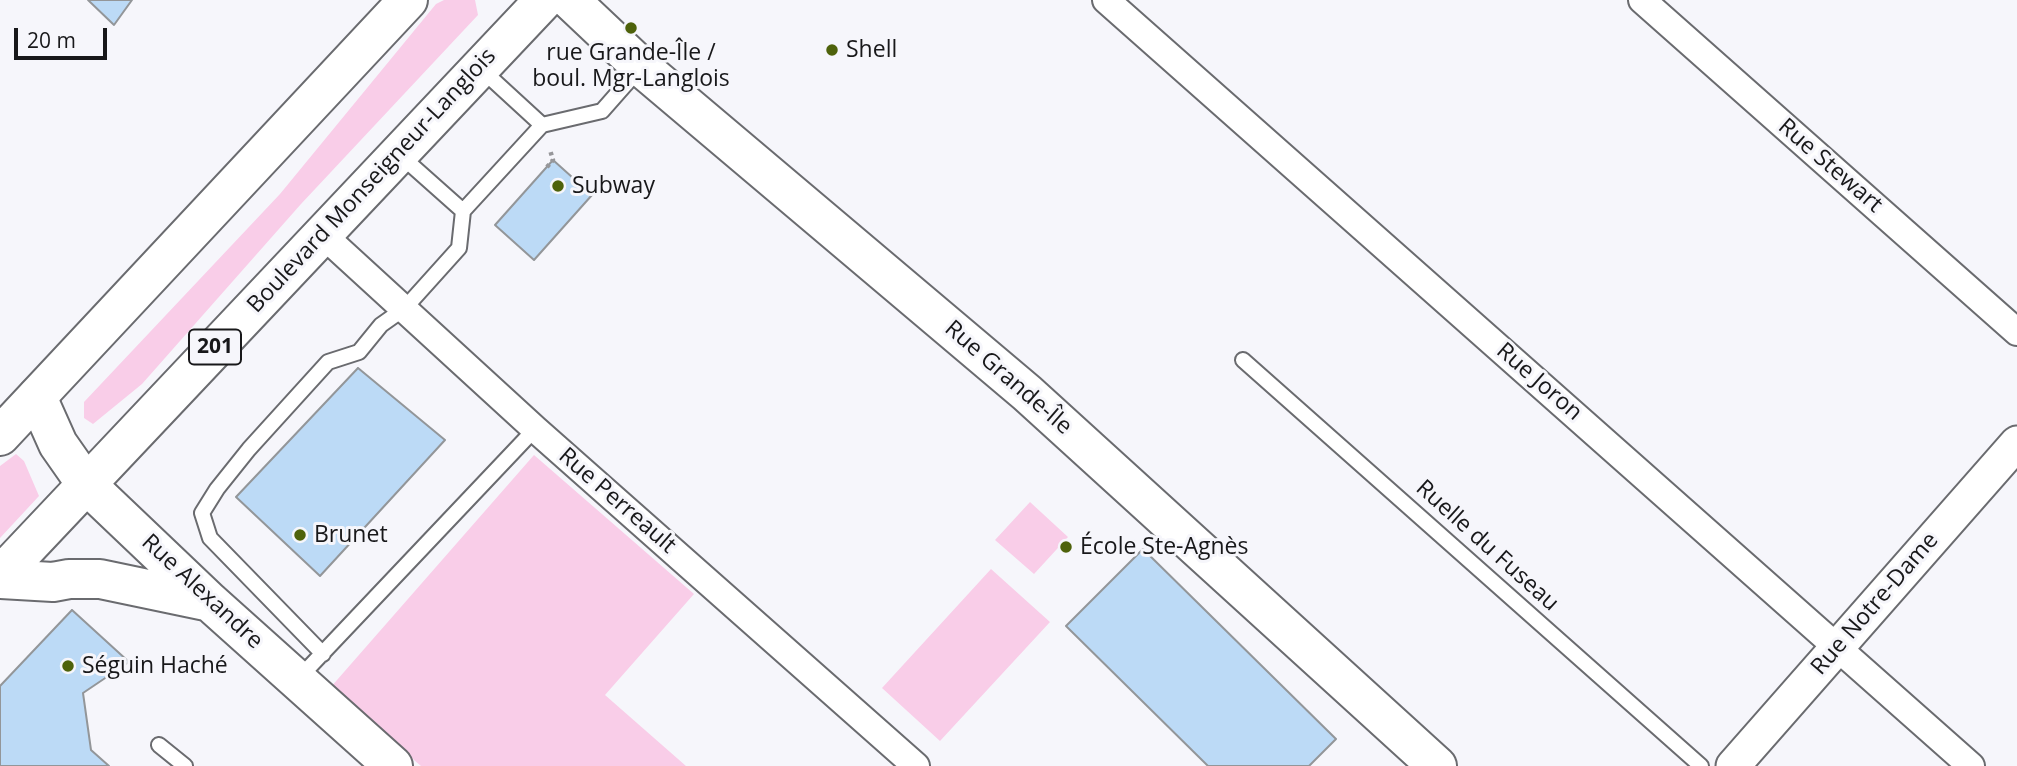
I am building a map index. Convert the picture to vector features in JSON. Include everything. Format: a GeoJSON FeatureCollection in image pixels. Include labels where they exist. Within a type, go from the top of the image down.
{"type":"FeatureCollection","features":[{"type":"Feature","properties":{"kind":"main road"},"geometry":{"type":"LineString","coordinates":[[0,436],[408,0]]}},
{"type":"Feature","properties":{"kind":"main road","name":"Boulevard Monseigneur-Langlois"},"geometry":{"type":"LineString","coordinates":[[0,578],[544,0]]}},
{"type":"Feature","properties":{"kind":"main road","name":"Rue Grande-Île"},"geometry":{"type":"LineString","coordinates":[[570,0],[641,67],[1027,393],[1437,766]]}},
{"type":"Feature","properties":{"kind":"main road","name":"Rue Alexandre"},"geometry":{"type":"LineString","coordinates":[[37,397],[58,444],[86,484],[210,602],[310,667],[387,764]]}},
{"type":"Feature","properties":{"kind":"main road"},"geometry":{"type":"LineString","coordinates":[[0,578],[53,582],[100,579],[210,602]]}},
{"type":"Feature","properties":{"kind":"street","name":"Rue Joron"},"geometry":{"type":"LineString","coordinates":[[1106,0],[1971,766]]}},
{"type":"Feature","properties":{"kind":"street","name":"Rue Stewart"},"geometry":{"type":"LineString","coordinates":[[1642,0],[2017,332]]}},
{"type":"Feature","properties":{"kind":"street","name":"Rue Perreault"},"geometry":{"type":"LineString","coordinates":[[322,234],[535,429],[916,766]]}},
{"type":"Feature","properties":{"kind":"street","name":"Rue Notre-Dame"},"geometry":{"type":"LineString","coordinates":[[1733,766],[2017,443]]}},
{"type":"Feature","properties":{"kind":"lane"},"geometry":{"type":"LineString","coordinates":[[535,429],[310,667],[209,538],[202,513],[217,489],[249,449],[328,362],[359,352],[381,325],[405,308],[459,248],[463,211],[542,125],[602,111],[641,67]]}},
{"type":"Feature","properties":{"kind":"lane"},"geometry":{"type":"LineString","coordinates":[[480,68],[542,125]]}},
{"type":"Feature","properties":{"kind":"lane"},"geometry":{"type":"LineString","coordinates":[[398,153],[463,211]]}},
{"type":"Feature","properties":{"kind":"lane","name":"Ruelle du Fuseau"},"geometry":{"type":"LineString","coordinates":[[1243,360],[1701,766]]}},
{"type":"Feature","properties":{"kind":"lane"},"geometry":{"type":"LineString","coordinates":[[159,745],[186,766]]}},
{"type":"Feature","properties":{"kind":"path"},"geometry":{"type":"LineString","coordinates":[[547,167],[553,160]]}},
{"type":"Feature","properties":{"kind":"shaded area"},"geometry":{"type":"Polygon","coordinates":[[[444,0],[475,0],[478,15],[301,204],[142,384],[93,424],[84,418],[84,402],[280,194],[436,4],[444,0]]]}},
{"type":"Feature","properties":{"kind":"shaded area"},"geometry":{"type":"Polygon","coordinates":[[[16,454],[24,461],[39,496],[0,538],[0,466],[16,454]]]}},
{"type":"Feature","properties":{"kind":"shaded area"},"geometry":{"type":"Polygon","coordinates":[[[534,455],[694,594],[605,695],[686,766],[421,766],[330,688],[534,455]]]}},
{"type":"Feature","properties":{"kind":"shaded area"},"geometry":{"type":"Polygon","coordinates":[[[1030,502],[1068,537],[1034,574],[995,540],[1030,502]]]}},
{"type":"Feature","properties":{"kind":"shaded area"},"geometry":{"type":"Polygon","coordinates":[[[991,569],[1050,622],[940,741],[882,688],[991,569]]]}},
{"type":"Feature","properties":{"kind":"building"},"geometry":{"type":"Polygon","coordinates":[[[88,0],[132,0],[114,25],[88,0]]]}},
{"type":"Feature","properties":{"kind":"building"},"geometry":{"type":"Polygon","coordinates":[[[553,160],[592,195],[534,260],[495,225],[553,160]]]}},
{"type":"Feature","properties":{"kind":"building"},"geometry":{"type":"Polygon","coordinates":[[[358,368],[445,440],[320,576],[236,497],[358,368]]]}},
{"type":"Feature","properties":{"kind":"building"},"geometry":{"type":"Polygon","coordinates":[[[1143,549],[1336,739],[1309,766],[1208,766],[1066,626],[1143,549]]]}},
{"type":"Feature","properties":{"kind":"building"},"geometry":{"type":"Polygon","coordinates":[[[72,610],[129,662],[83,693],[91,750],[109,766],[0,766],[0,686],[72,610]]]}},
{"type":"Feature","properties":{"kind":"place","name":"rue Grande-Île / boul. Mgr-Langlois"},"geometry":{"type":"Point","coordinates":[631,28]}},
{"type":"Feature","properties":{"kind":"place","name":"Shell"},"geometry":{"type":"Point","coordinates":[832,50]}},
{"type":"Feature","properties":{"kind":"place","name":"Subway"},"geometry":{"type":"Point","coordinates":[558,186]}},
{"type":"Feature","properties":{"kind":"place","name":"Brunet"},"geometry":{"type":"Point","coordinates":[300,535]}},
{"type":"Feature","properties":{"kind":"place","name":"École Ste-Agnès"},"geometry":{"type":"Point","coordinates":[1066,547]}},
{"type":"Feature","properties":{"kind":"place","name":"Séguin Haché"},"geometry":{"type":"Point","coordinates":[68,666]}}]}
